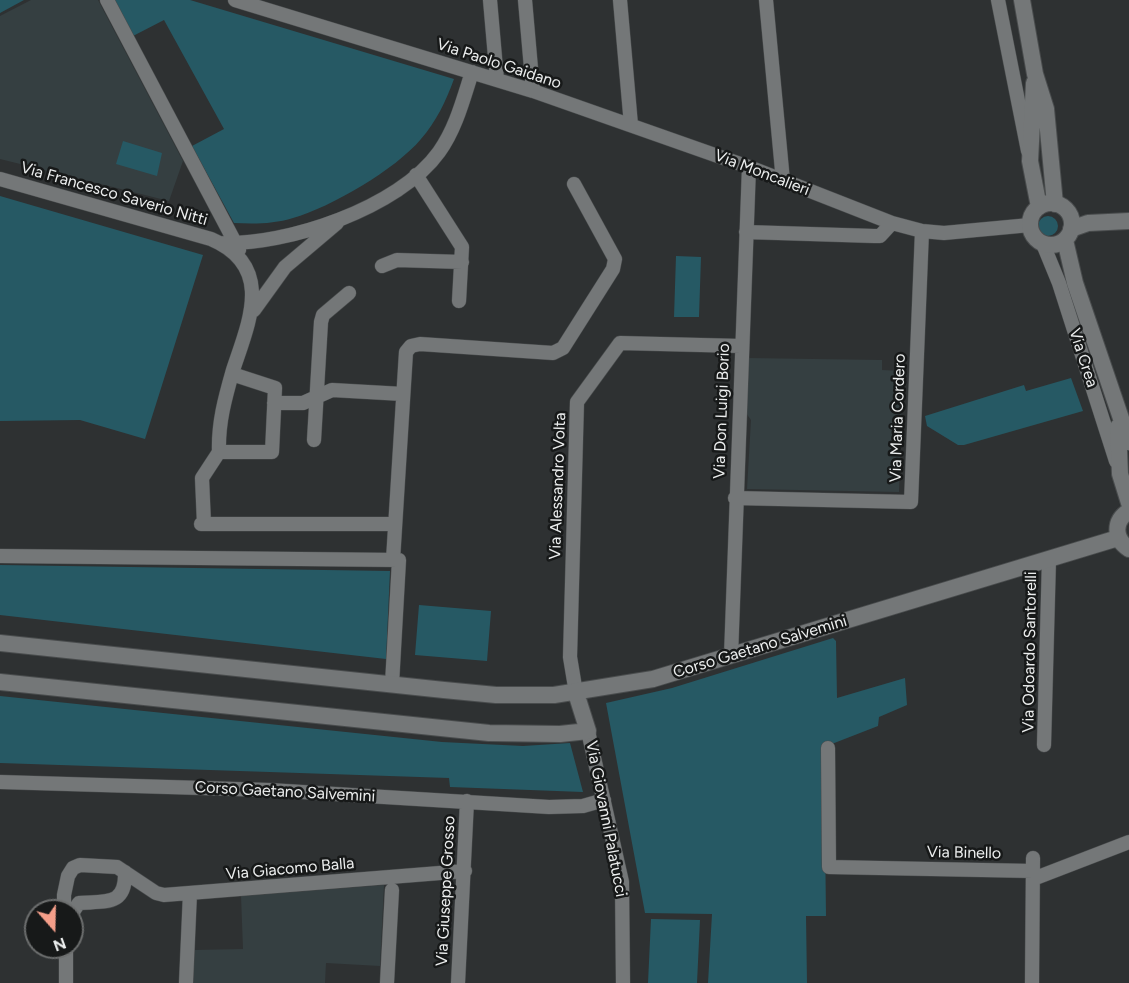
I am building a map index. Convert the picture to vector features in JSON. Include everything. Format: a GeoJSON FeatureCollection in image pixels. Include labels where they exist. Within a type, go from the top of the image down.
{"type":"FeatureCollection","features":[{"type":"Feature","properties":{"kind":"street"},"geometry":{"type":"LineString","coordinates":[[107,0],[237,244],[246,269]]}},
{"type":"Feature","properties":{"kind":"street","name":"Via Paolo Gaidano"},"geometry":{"type":"LineString","coordinates":[[235,0],[533,91],[631,125]]}},
{"type":"Feature","properties":{"kind":"street"},"geometry":{"type":"LineString","coordinates":[[490,0],[497,80]]}},
{"type":"Feature","properties":{"kind":"street"},"geometry":{"type":"LineString","coordinates":[[525,0],[533,91]]}},
{"type":"Feature","properties":{"kind":"street"},"geometry":{"type":"LineString","coordinates":[[620,0],[631,125]]}},
{"type":"Feature","properties":{"kind":"street"},"geometry":{"type":"LineString","coordinates":[[766,0],[783,181]]}},
{"type":"Feature","properties":{"kind":"street"},"geometry":{"type":"LineString","coordinates":[[998,0],[1032,181],[1047,205],[1060,235]]}},
{"type":"Feature","properties":{"kind":"street"},"geometry":{"type":"LineString","coordinates":[[1022,0],[1035,74],[1046,109],[1047,205]]}},
{"type":"Feature","properties":{"kind":"street","name":"Via Francesco Saverio Nitti"},"geometry":{"type":"LineString","coordinates":[[0,179],[219,243],[237,244],[296,233],[346,216],[388,194],[416,175],[438,154],[449,136],[472,72]]}},
{"type":"Feature","properties":{"kind":"street"},"geometry":{"type":"LineString","coordinates":[[1030,161],[1035,74]]}},
{"type":"Feature","properties":{"kind":"street","name":"Via Moncalieri"},"geometry":{"type":"LineString","coordinates":[[631,125],[749,167],[892,223],[922,231],[972,231],[1030,225]]}},
{"type":"Feature","properties":{"kind":"street","name":"Via Don Luigi Borio"},"geometry":{"type":"LineString","coordinates":[[730,656],[749,167]]}},
{"type":"Feature","properties":{"kind":"street"},"geometry":{"type":"LineString","coordinates":[[416,175],[462,247],[459,301]]}},
{"type":"Feature","properties":{"kind":"street"},"geometry":{"type":"LineString","coordinates":[[393,560],[406,352],[411,346],[553,353],[563,348],[613,269],[615,259],[574,184]]}},
{"type":"Feature","properties":{"kind":"street"},"geometry":{"type":"LineString","coordinates":[[1047,205],[1031,218],[1030,225],[1034,236],[1060,235],[1088,224],[1129,221]]}},
{"type":"Feature","properties":{"kind":"street","name":"Via Francesco Saverio Nitti"},"geometry":{"type":"LineString","coordinates":[[219,452],[219,427],[232,374],[253,312],[297,255],[346,216]]}},
{"type":"Feature","properties":{"kind":"street"},"geometry":{"type":"LineString","coordinates":[[746,232],[880,236],[892,223]]}},
{"type":"Feature","properties":{"kind":"street","name":"Via Maria Cordero"},"geometry":{"type":"LineString","coordinates":[[735,498],[911,502],[922,231]]}},
{"type":"Feature","properties":{"kind":"street","name":"Via Crea"},"geometry":{"type":"LineString","coordinates":[[1060,235],[1115,409],[1129,442]]}},
{"type":"Feature","properties":{"kind":"street","name":"Via Crea"},"geometry":{"type":"LineString","coordinates":[[1060,235],[1059,283],[1129,503]]}},
{"type":"Feature","properties":{"kind":"street","name":"Via Francesco Saverio Nitti"},"geometry":{"type":"LineString","coordinates":[[219,243],[236,256],[246,269],[251,284],[253,312]]}},
{"type":"Feature","properties":{"kind":"street"},"geometry":{"type":"LineString","coordinates":[[382,266],[396,260],[462,262]]}},
{"type":"Feature","properties":{"kind":"street"},"geometry":{"type":"LineString","coordinates":[[314,440],[323,315],[349,293]]}},
{"type":"Feature","properties":{"kind":"street","name":"Via Alessandro Volta"},"geometry":{"type":"LineString","coordinates":[[576,693],[570,657],[577,402],[620,343],[741,346]]}},
{"type":"Feature","properties":{"kind":"street"},"geometry":{"type":"LineString","coordinates":[[232,374],[275,388],[272,452],[219,452],[202,478],[202,524],[394,524]]}},
{"type":"Feature","properties":{"kind":"street"},"geometry":{"type":"LineString","coordinates":[[274,403],[303,403],[332,390],[403,394]]}},
{"type":"Feature","properties":{"kind":"street","name":"Via Crea"},"geometry":{"type":"LineString","coordinates":[[1115,409],[1120,474]]}},
{"type":"Feature","properties":{"kind":"street"},"geometry":{"type":"LineString","coordinates":[[1124,543],[1118,524],[1129,511]]}},
{"type":"Feature","properties":{"kind":"street","name":"Corso Gaetano Salvemini"},"geometry":{"type":"LineString","coordinates":[[0,643],[496,695],[576,693],[653,679],[1049,559],[1124,543]]}},
{"type":"Feature","properties":{"kind":"street"},"geometry":{"type":"LineString","coordinates":[[0,556],[399,560],[392,684]]}},
{"type":"Feature","properties":{"kind":"street","name":"Via Odoardo Santorelli"},"geometry":{"type":"LineString","coordinates":[[1044,746],[1049,559]]}},
{"type":"Feature","properties":{"kind":"street"},"geometry":{"type":"LineString","coordinates":[[0,682],[489,733],[560,734],[588,731]]}},
{"type":"Feature","properties":{"kind":"street","name":"Via Giovanni Palatucci"},"geometry":{"type":"LineString","coordinates":[[576,693],[588,731],[622,882],[623,983]]}},
{"type":"Feature","properties":{"kind":"street","name":"Via Binello"},"geometry":{"type":"LineString","coordinates":[[828,748],[829,867],[1033,869]]}},
{"type":"Feature","properties":{"kind":"street","name":"Corso Gaetano Salvemini"},"geometry":{"type":"LineString","coordinates":[[0,782],[269,790],[549,807],[583,806],[604,800]]}},
{"type":"Feature","properties":{"kind":"street","name":"Via Giuseppe Grosso"},"geometry":{"type":"LineString","coordinates":[[458,983],[465,871],[466,801]]}},
{"type":"Feature","properties":{"kind":"street"},"geometry":{"type":"LineString","coordinates":[[1032,983],[1033,869],[1129,842]]}},
{"type":"Feature","properties":{"kind":"street","name":"Via Giacomo Balla"},"geometry":{"type":"LineString","coordinates":[[64,899],[73,868],[80,865],[110,865],[156,893],[190,893],[465,871]]}},
{"type":"Feature","properties":{"kind":"street"},"geometry":{"type":"LineString","coordinates":[[84,903],[111,901],[118,897],[125,885],[124,872]]}},
{"type":"Feature","properties":{"kind":"street"},"geometry":{"type":"LineString","coordinates":[[387,983],[392,890]]}},
{"type":"Feature","properties":{"kind":"street"},"geometry":{"type":"LineString","coordinates":[[186,983],[190,893]]}},
{"type":"Feature","properties":{"kind":"street"},"geometry":{"type":"LineString","coordinates":[[66,959],[66,983]]}},
{"type":"Feature","properties":{"kind":"shaded area"},"geometry":{"type":"Polygon","coordinates":[[[0,0],[24,0],[0,13],[0,0]]]}},
{"type":"Feature","properties":{"kind":"shaded area"},"geometry":{"type":"Polygon","coordinates":[[[31,0],[98,0],[183,161],[169,201],[0,159],[0,16],[31,0]]]}},
{"type":"Feature","properties":{"kind":"shaded area"},"geometry":{"type":"Polygon","coordinates":[[[113,0],[190,0],[454,79],[431,126],[410,151],[379,175],[325,205],[293,218],[264,223],[234,223],[192,146],[224,129],[164,20],[133,36],[113,0]]]}},
{"type":"Feature","properties":{"kind":"shaded area"},"geometry":{"type":"Polygon","coordinates":[[[123,141],[162,153],[157,176],[116,164],[123,141]]]}},
{"type":"Feature","properties":{"kind":"shaded area"},"geometry":{"type":"Polygon","coordinates":[[[0,196],[203,255],[145,439],[80,420],[0,421],[0,196]]]}},
{"type":"Feature","properties":{"kind":"shaded area"},"geometry":{"type":"Polygon","coordinates":[[[1044,216],[1052,216],[1058,222],[1058,230],[1052,236],[1044,236],[1038,230],[1038,222],[1044,216]]]}},
{"type":"Feature","properties":{"kind":"shaded area"},"geometry":{"type":"Polygon","coordinates":[[[676,256],[701,257],[699,317],[674,317],[676,256]]]}},
{"type":"Feature","properties":{"kind":"shaded area"},"geometry":{"type":"Polygon","coordinates":[[[747,358],[882,360],[882,370],[903,371],[899,492],[747,489],[751,420],[746,413],[747,358]]]}},
{"type":"Feature","properties":{"kind":"shaded area"},"geometry":{"type":"Polygon","coordinates":[[[1071,378],[1083,411],[964,445],[958,445],[927,426],[925,416],[1024,385],[1026,391],[1071,378]]]}},
{"type":"Feature","properties":{"kind":"shaded area"},"geometry":{"type":"Polygon","coordinates":[[[0,565],[390,571],[386,659],[0,615],[0,565]]]}},
{"type":"Feature","properties":{"kind":"shaded area"},"geometry":{"type":"Polygon","coordinates":[[[419,605],[491,611],[487,661],[415,655],[419,605]]]}},
{"type":"Feature","properties":{"kind":"shaded area"},"geometry":{"type":"Polygon","coordinates":[[[833,638],[836,641],[837,698],[905,678],[907,705],[879,717],[878,726],[824,747],[826,916],[806,916],[807,983],[708,983],[712,914],[645,913],[606,703],[672,688],[833,638]]]}},
{"type":"Feature","properties":{"kind":"shaded area"},"geometry":{"type":"Polygon","coordinates":[[[0,696],[442,742],[523,746],[570,743],[583,792],[450,787],[449,778],[0,763],[0,696]]]}},
{"type":"Feature","properties":{"kind":"shaded area"},"geometry":{"type":"Polygon","coordinates":[[[384,885],[380,966],[326,963],[325,983],[193,983],[194,950],[243,949],[241,896],[384,885]]]}},
{"type":"Feature","properties":{"kind":"shaded area"},"geometry":{"type":"Polygon","coordinates":[[[651,919],[700,920],[697,983],[648,983],[651,919]]]}}]}
